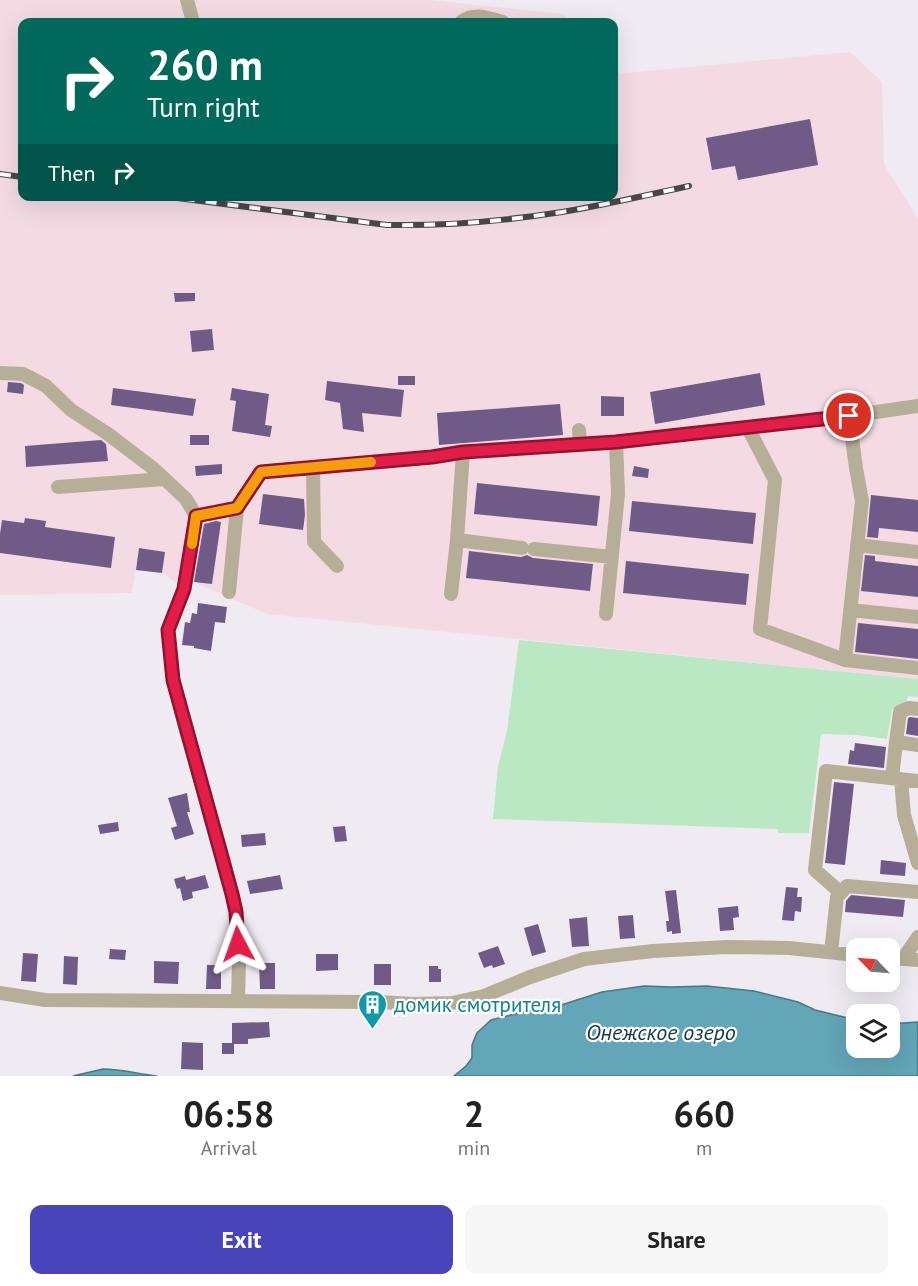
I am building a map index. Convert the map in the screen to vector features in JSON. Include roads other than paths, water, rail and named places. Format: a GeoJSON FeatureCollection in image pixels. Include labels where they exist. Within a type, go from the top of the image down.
{"type":"FeatureCollection","features":[{"type":"Feature","properties":{"kind":"street"},"geometry":{"type":"LineString","coordinates":[[187,0],[193,18]]}},
{"type":"Feature","properties":{"kind":"street"},"geometry":{"type":"LineString","coordinates":[[466,18],[481,16],[488,18]]}},
{"type":"Feature","properties":{"kind":"street"},"geometry":{"type":"LineString","coordinates":[[0,373],[23,374],[46,386],[71,410],[108,434],[154,469],[186,499],[196,516],[184,589],[168,630],[173,680],[236,912],[239,960],[238,1000]]}},
{"type":"Feature","properties":{"kind":"street"},"geometry":{"type":"LineString","coordinates":[[229,592],[237,508],[261,472],[432,457],[463,452],[616,442],[918,406]]}},
{"type":"Feature","properties":{"kind":"street"},"geometry":{"type":"LineString","coordinates":[[845,660],[862,501],[849,416]]}},
{"type":"Feature","properties":{"kind":"street"},"geometry":{"type":"LineString","coordinates":[[748,428],[775,480],[760,629],[845,660],[918,668]]}},
{"type":"Feature","properties":{"kind":"street"},"geometry":{"type":"LineString","coordinates":[[579,430],[580,445]]}},
{"type":"Feature","properties":{"kind":"street"},"geometry":{"type":"LineString","coordinates":[[606,614],[618,494],[616,442]]}},
{"type":"Feature","properties":{"kind":"street"},"geometry":{"type":"LineString","coordinates":[[451,594],[463,452]]}},
{"type":"Feature","properties":{"kind":"street"},"geometry":{"type":"LineString","coordinates":[[313,467],[314,542],[338,566]]}},
{"type":"Feature","properties":{"kind":"street"},"geometry":{"type":"LineString","coordinates":[[58,487],[165,479]]}},
{"type":"Feature","properties":{"kind":"street"},"geometry":{"type":"LineString","coordinates":[[196,516],[237,508]]}},
{"type":"Feature","properties":{"kind":"street"},"geometry":{"type":"LineString","coordinates":[[457,540],[612,557]]}},
{"type":"Feature","properties":{"kind":"street"},"geometry":{"type":"LineString","coordinates":[[857,545],[918,552]]}},
{"type":"Feature","properties":{"kind":"street"},"geometry":{"type":"LineString","coordinates":[[850,610],[918,617]]}},
{"type":"Feature","properties":{"kind":"street"},"geometry":{"type":"LineString","coordinates":[[918,709],[909,708],[900,712],[896,742],[896,779],[918,863]]}},
{"type":"Feature","properties":{"kind":"street"},"geometry":{"type":"LineString","coordinates":[[896,742],[918,745]]}},
{"type":"Feature","properties":{"kind":"street"},"geometry":{"type":"LineString","coordinates":[[841,893],[815,870],[826,771],[918,781]]}},
{"type":"Feature","properties":{"kind":"street"},"geometry":{"type":"LineString","coordinates":[[831,952],[837,897],[847,886],[918,892]]}},
{"type":"Feature","properties":{"kind":"street"},"geometry":{"type":"LineString","coordinates":[[900,954],[918,937]]}},
{"type":"Feature","properties":{"kind":"street"},"geometry":{"type":"LineString","coordinates":[[0,993],[45,1000],[452,1003],[484,996],[530,977],[584,959],[727,946],[789,948],[846,954]]}},
{"type":"Feature","properties":{"kind":"street"},"geometry":{"type":"LineString","coordinates":[[900,958],[918,960]]}},
{"type":"Feature","properties":{"kind":"water","name":"Онежское озеро"},"geometry":{"type":"Polygon","coordinates":[[[644,986],[707,986],[754,991],[798,1002],[815,1010],[846,1018],[846,1058],[900,1058],[900,1023],[918,1022],[918,1076],[454,1076],[472,1058],[472,1045],[477,1033],[491,1020],[558,1006],[602,992],[644,986]]]}},
{"type":"Feature","properties":{"kind":"water"},"geometry":{"type":"Polygon","coordinates":[[[103,1069],[116,1070],[157,1076],[73,1076],[103,1069]]]}},
{"type":"Feature","properties":{"kind":"railway"},"geometry":{"type":"LineString","coordinates":[[0,174],[18,176]]}},
{"type":"Feature","properties":{"kind":"railway"},"geometry":{"type":"LineString","coordinates":[[618,201],[689,186]]}},
{"type":"Feature","properties":{"kind":"railway"},"geometry":{"type":"LineString","coordinates":[[201,201],[387,225],[475,222],[540,215],[618,201]]}},
{"type":"Feature","properties":{"kind":"place","name":"домик смотрителя"},"geometry":{"type":"Point","coordinates":[373,1030]}}]}
